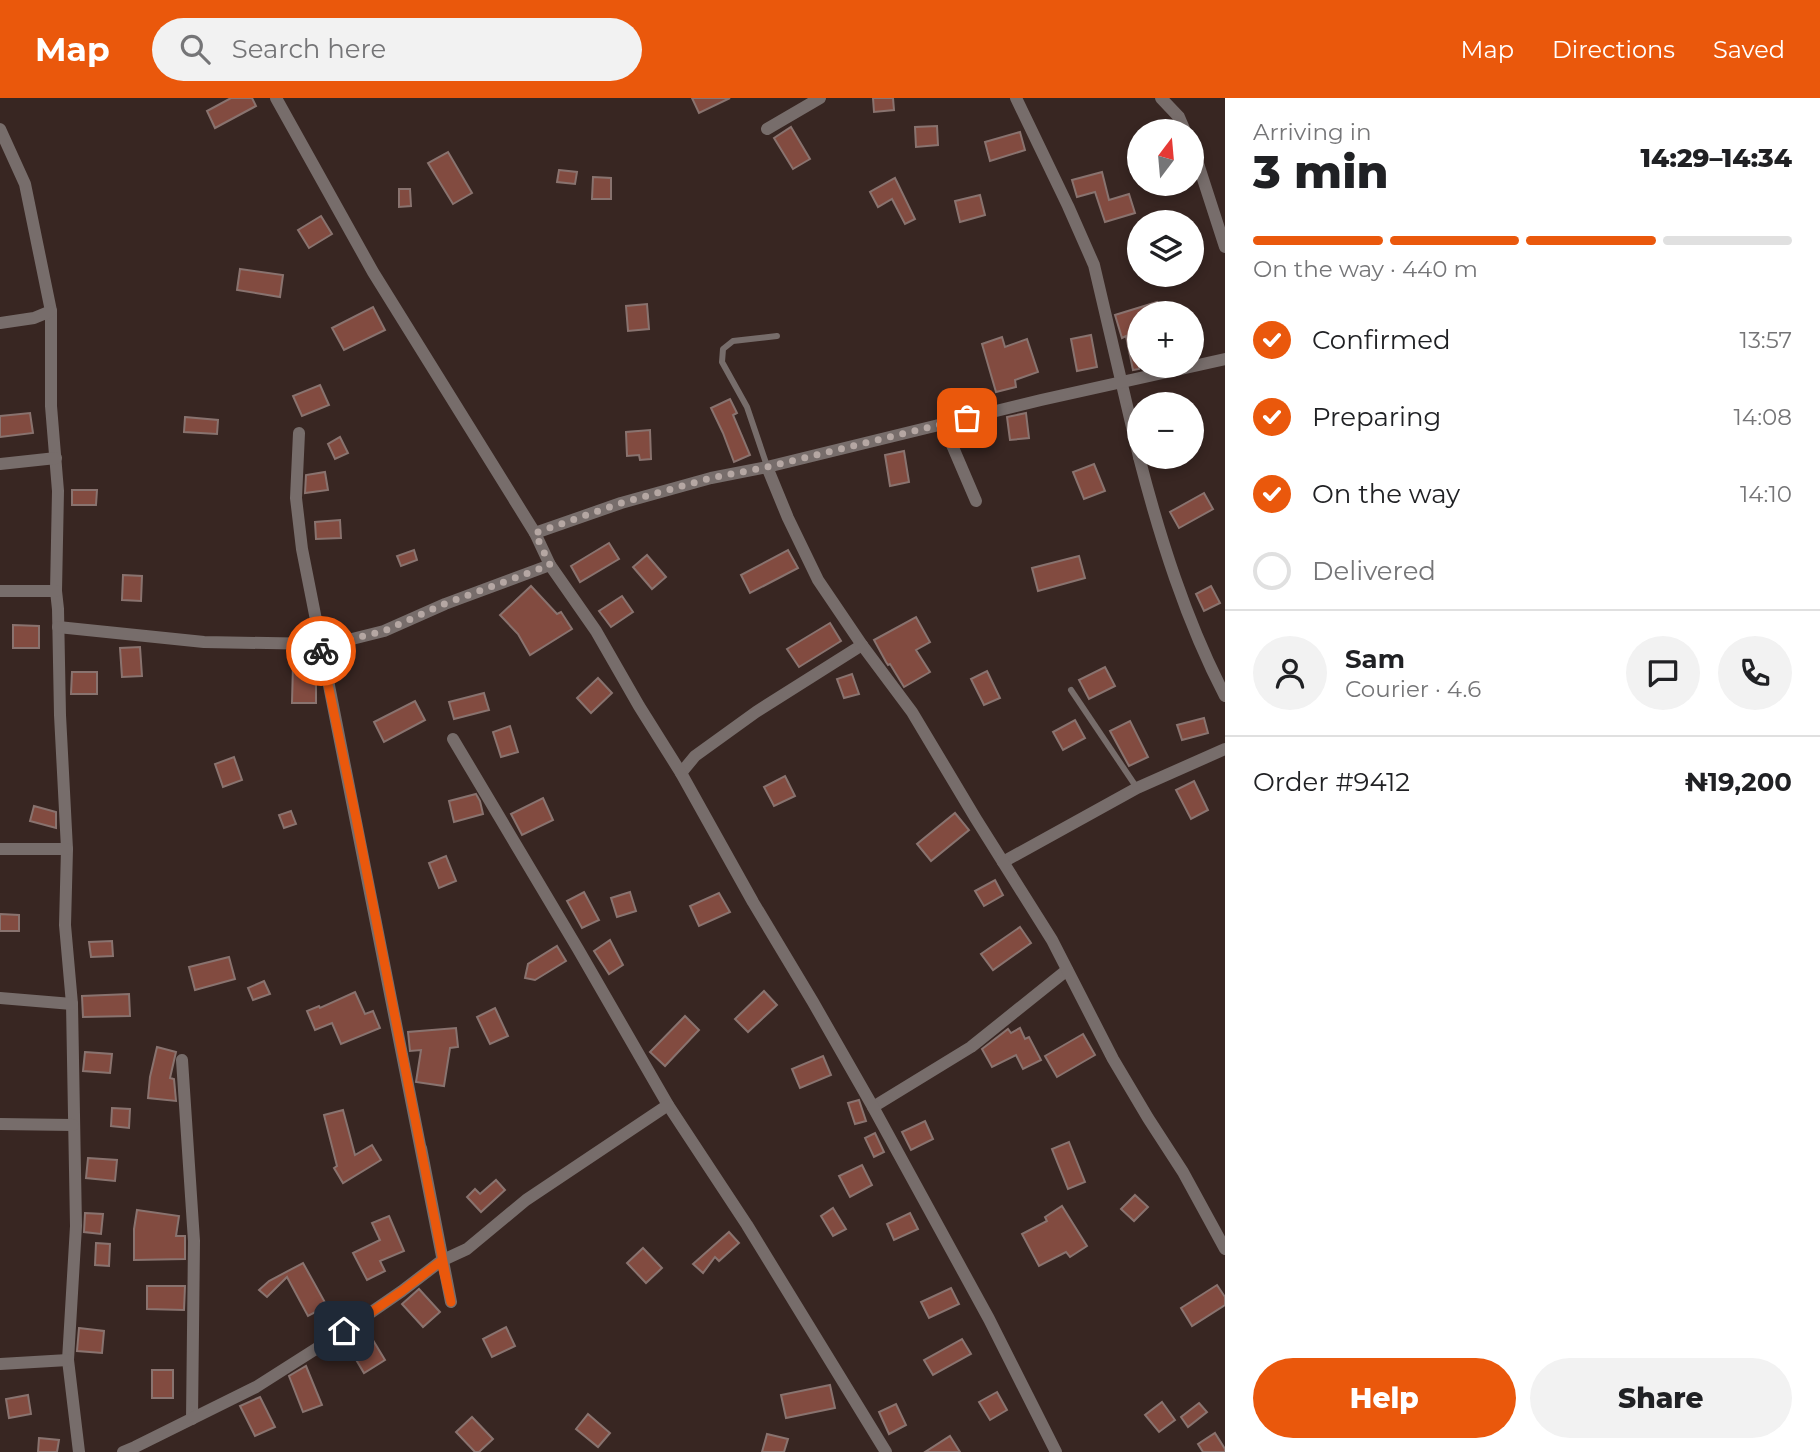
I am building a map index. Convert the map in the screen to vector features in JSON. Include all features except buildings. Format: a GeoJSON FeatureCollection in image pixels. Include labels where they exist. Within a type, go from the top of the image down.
{"type":"FeatureCollection","features":[{"type":"Feature","properties":{"kind":"street"},"geometry":{"type":"LineString","coordinates":[[276,98],[373,272],[535,533],[550,565],[596,631],[813,1002],[989,1319],[1056,1452]]}},
{"type":"Feature","properties":{"kind":"street"},"geometry":{"type":"LineString","coordinates":[[766,129],[820,98]]}},
{"type":"Feature","properties":{"kind":"street"},"geometry":{"type":"LineString","coordinates":[[1016,98],[1094,265],[1127,407]]}},
{"type":"Feature","properties":{"kind":"street"},"geometry":{"type":"LineString","coordinates":[[1161,98],[1180,119]]}},
{"type":"Feature","properties":{"kind":"street"},"geometry":{"type":"LineString","coordinates":[[0,129],[26,184],[51,311],[51,406],[58,491],[56,591],[67,849],[65,925],[72,1004],[76,1226],[68,1360],[79,1452]]}},
{"type":"Feature","properties":{"kind":"street"},"geometry":{"type":"LineString","coordinates":[[1204,182],[1225,247]]}},
{"type":"Feature","properties":{"kind":"street"},"geometry":{"type":"LineString","coordinates":[[0,323],[34,318],[51,311]]}},
{"type":"Feature","properties":{"kind":"street"},"geometry":{"type":"LineString","coordinates":[[535,533],[621,503],[711,478],[1225,359]]}},
{"type":"Feature","properties":{"kind":"street"},"geometry":{"type":"LineString","coordinates":[[943,424],[976,501]]}},
{"type":"Feature","properties":{"kind":"street"},"geometry":{"type":"LineString","coordinates":[[299,433],[296,498],[302,549],[451,1302]]}},
{"type":"Feature","properties":{"kind":"street"},"geometry":{"type":"LineString","coordinates":[[0,464],[55,458]]}},
{"type":"Feature","properties":{"kind":"street"},"geometry":{"type":"LineString","coordinates":[[767,467],[818,580],[912,712],[953,783],[1052,940],[1113,1059],[1183,1172],[1225,1250]]}},
{"type":"Feature","properties":{"kind":"street"},"geometry":{"type":"LineString","coordinates":[[1142,469],[1177,583],[1225,696]]}},
{"type":"Feature","properties":{"kind":"street"},"geometry":{"type":"LineString","coordinates":[[58,627],[204,642],[320,644],[344,641],[384,631],[444,604],[550,565]]}},
{"type":"Feature","properties":{"kind":"street"},"geometry":{"type":"LineString","coordinates":[[0,591],[56,591]]}},
{"type":"Feature","properties":{"kind":"street"},"geometry":{"type":"LineString","coordinates":[[681,773],[695,756],[747,718],[862,645]]}},
{"type":"Feature","properties":{"kind":"street"},"geometry":{"type":"LineString","coordinates":[[453,739],[668,1105],[747,1225],[886,1452]]}},
{"type":"Feature","properties":{"kind":"street"},"geometry":{"type":"LineString","coordinates":[[1003,862],[1137,788],[1225,749]]}},
{"type":"Feature","properties":{"kind":"street"},"geometry":{"type":"LineString","coordinates":[[0,849],[67,849]]}},
{"type":"Feature","properties":{"kind":"street"},"geometry":{"type":"LineString","coordinates":[[873,1107],[971,1047],[1067,970]]}},
{"type":"Feature","properties":{"kind":"street"},"geometry":{"type":"LineString","coordinates":[[0,998],[72,1004]]}},
{"type":"Feature","properties":{"kind":"street"},"geometry":{"type":"LineString","coordinates":[[181,1060],[194,1241],[192,1419]]}},
{"type":"Feature","properties":{"kind":"street"},"geometry":{"type":"LineString","coordinates":[[122,1452],[256,1387],[354,1324],[441,1261],[467,1249],[526,1200],[668,1105]]}},
{"type":"Feature","properties":{"kind":"street"},"geometry":{"type":"LineString","coordinates":[[0,1124],[73,1125]]}},
{"type":"Feature","properties":{"kind":"street"},"geometry":{"type":"LineString","coordinates":[[421,1148],[451,1302]]}},
{"type":"Feature","properties":{"kind":"street"},"geometry":{"type":"LineString","coordinates":[[441,1261],[451,1302]]}},
{"type":"Feature","properties":{"kind":"street"},"geometry":{"type":"LineString","coordinates":[[0,1364],[68,1360]]}},
{"type":"Feature","properties":{"kind":"lane"},"geometry":{"type":"LineString","coordinates":[[767,467],[747,407],[722,362],[723,349],[733,341],[777,336]]}},
{"type":"Feature","properties":{"kind":"lane"},"geometry":{"type":"LineString","coordinates":[[1072,690],[1137,788]]}},
{"type":"Feature","properties":{"kind":"way so far"},"geometry":{"type":"LineString","coordinates":[[321,651],[320,644],[384,631],[444,604],[550,565],[535,533],[621,503],[711,478],[967,418]]}},
{"type":"Feature","properties":{"kind":"route"},"geometry":{"type":"LineString","coordinates":[[321,651],[451,1302],[441,1261],[344,1331]]}}]}
